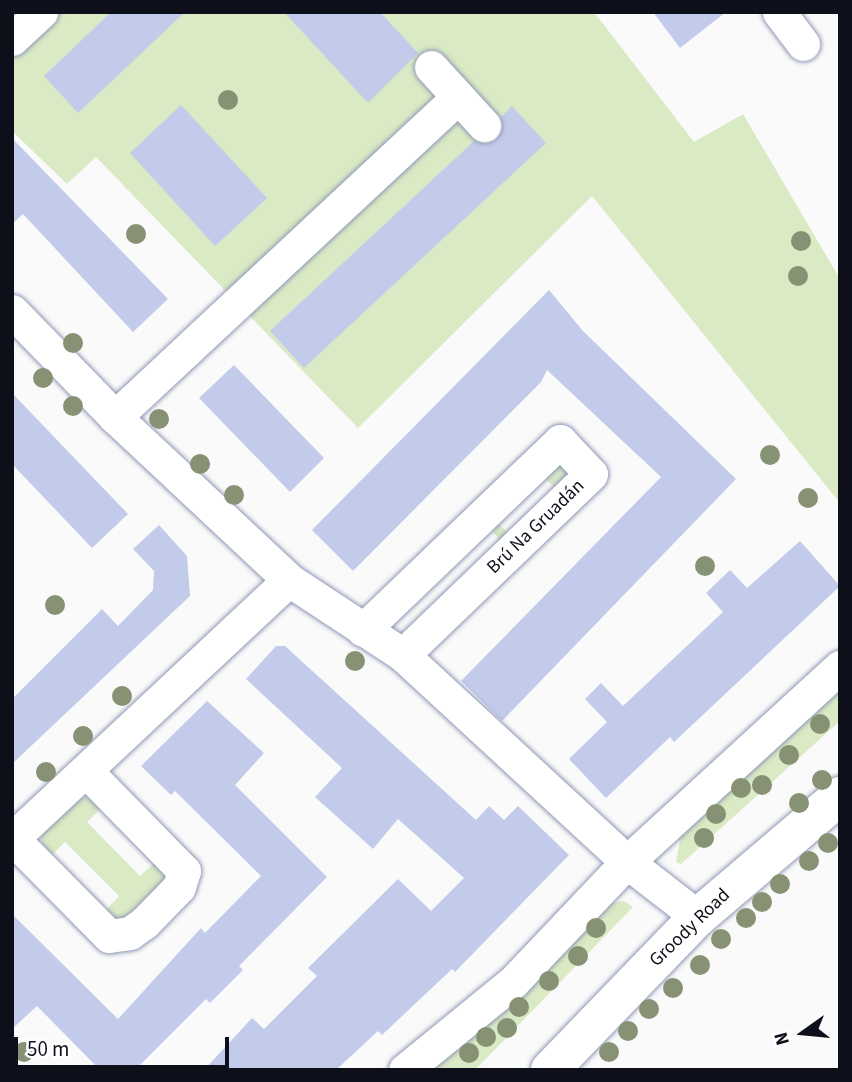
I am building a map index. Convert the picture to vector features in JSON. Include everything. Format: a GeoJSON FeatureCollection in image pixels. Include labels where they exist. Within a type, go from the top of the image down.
{"type":"FeatureCollection","features":[{"type":"Feature","properties":{"kind":"street"},"geometry":{"type":"LineString","coordinates":[[12,39],[41,12]]}},
{"type":"Feature","properties":{"kind":"street"},"geometry":{"type":"LineString","coordinates":[[779,12],[803,44]]}},
{"type":"Feature","properties":{"kind":"street"},"geometry":{"type":"LineString","coordinates":[[431,67],[484,125]]}},
{"type":"Feature","properties":{"kind":"street"},"geometry":{"type":"LineString","coordinates":[[115,417],[458,97]]}},
{"type":"Feature","properties":{"kind":"street"},"geometry":{"type":"LineString","coordinates":[[12,311],[115,417],[289,580],[403,655],[627,862],[698,917]]}},
{"type":"Feature","properties":{"kind":"street","name":"Brú Na Gruadán"},"geometry":{"type":"LineString","coordinates":[[363,630],[559,441],[591,474],[403,655]]}},
{"type":"Feature","properties":{"kind":"street"},"geometry":{"type":"LineString","coordinates":[[86,771],[184,872],[179,887],[131,933],[109,936],[13,839],[289,580]]}},
{"type":"Feature","properties":{"kind":"street"},"geometry":{"type":"LineString","coordinates":[[405,1070],[513,982],[627,862],[840,667]]}},
{"type":"Feature","properties":{"kind":"street","name":"Groody Road"},"geometry":{"type":"LineString","coordinates":[[550,1070],[698,917],[840,796]]}},
{"type":"Feature","properties":{"kind":"green space"},"geometry":{"type":"Polygon","coordinates":[[[12,12],[594,12],[694,142],[743,114],[840,279],[840,503],[592,196],[358,428],[96,157],[67,184],[12,131],[12,12]]]}},
{"type":"Feature","properties":{"kind":"green space"},"geometry":{"type":"Polygon","coordinates":[[[556,460],[572,477],[507,547],[486,525],[493,518],[509,534],[555,488],[540,473],[556,460]]]}},
{"type":"Feature","properties":{"kind":"green space"},"geometry":{"type":"Polygon","coordinates":[[[840,679],[840,721],[681,864],[676,862],[680,841],[675,832],[840,679]]]}},
{"type":"Feature","properties":{"kind":"green space"},"geometry":{"type":"Polygon","coordinates":[[[80,798],[92,798],[102,807],[87,822],[140,876],[158,860],[168,876],[136,913],[121,921],[106,910],[119,896],[65,842],[51,856],[42,843],[40,835],[80,798]]]}},
{"type":"Feature","properties":{"kind":"green space"},"geometry":{"type":"Polygon","coordinates":[[[624,901],[633,907],[475,1070],[421,1070],[610,903],[624,901]]]}},
{"type":"Feature","properties":{"kind":"building"},"geometry":{"type":"Polygon","coordinates":[[[111,12],[185,12],[78,113],[44,76],[111,12]]]}},
{"type":"Feature","properties":{"kind":"building"},"geometry":{"type":"Polygon","coordinates":[[[284,12],[380,12],[418,53],[368,103],[284,12]]]}},
{"type":"Feature","properties":{"kind":"building"},"geometry":{"type":"Polygon","coordinates":[[[653,12],[726,12],[680,48],[653,12]]]}},
{"type":"Feature","properties":{"kind":"building"},"geometry":{"type":"Polygon","coordinates":[[[181,105],[267,198],[215,246],[130,153],[181,105]]]}},
{"type":"Feature","properties":{"kind":"building"},"geometry":{"type":"Polygon","coordinates":[[[512,106],[546,143],[304,368],[270,331],[474,141],[487,144],[497,139],[502,130],[501,117],[512,106]]]}},
{"type":"Feature","properties":{"kind":"building"},"geometry":{"type":"Polygon","coordinates":[[[12,138],[168,299],[133,332],[23,214],[12,224],[12,138]]]}},
{"type":"Feature","properties":{"kind":"building"},"geometry":{"type":"Polygon","coordinates":[[[549,290],[583,331],[736,479],[502,721],[461,681],[661,477],[547,370],[541,382],[353,571],[312,530],[549,290]]]}},
{"type":"Feature","properties":{"kind":"building"},"geometry":{"type":"Polygon","coordinates":[[[234,365],[324,458],[290,492],[199,398],[234,365]]]}},
{"type":"Feature","properties":{"kind":"building"},"geometry":{"type":"Polygon","coordinates":[[[12,393],[128,514],[92,548],[12,464],[12,393]]]}},
{"type":"Feature","properties":{"kind":"building"},"geometry":{"type":"Polygon","coordinates":[[[159,525],[187,556],[190,596],[12,764],[12,699],[102,609],[118,626],[153,590],[154,571],[133,549],[159,525]]]}},
{"type":"Feature","properties":{"kind":"building"},"geometry":{"type":"Polygon","coordinates":[[[800,541],[840,586],[674,742],[670,737],[606,798],[569,759],[607,722],[585,699],[601,683],[623,706],[723,612],[706,593],[730,570],[747,588],[800,541]]]}},
{"type":"Feature","properties":{"kind":"building"},"geometry":{"type":"Polygon","coordinates":[[[276,646],[285,646],[476,820],[489,806],[504,820],[518,806],[569,855],[455,972],[452,969],[382,1035],[378,1031],[336,1070],[204,1070],[252,1018],[264,1029],[317,976],[308,968],[398,879],[431,911],[464,878],[398,819],[373,849],[315,797],[342,768],[246,679],[276,646]]]}},
{"type":"Feature","properties":{"kind":"building"},"geometry":{"type":"Polygon","coordinates":[[[207,701],[264,753],[235,785],[327,877],[239,966],[243,970],[210,1003],[206,999],[135,1070],[100,1070],[37,1006],[12,1029],[12,914],[118,1019],[201,928],[205,933],[261,876],[175,791],[171,795],[141,766],[207,701]]]}}]}
